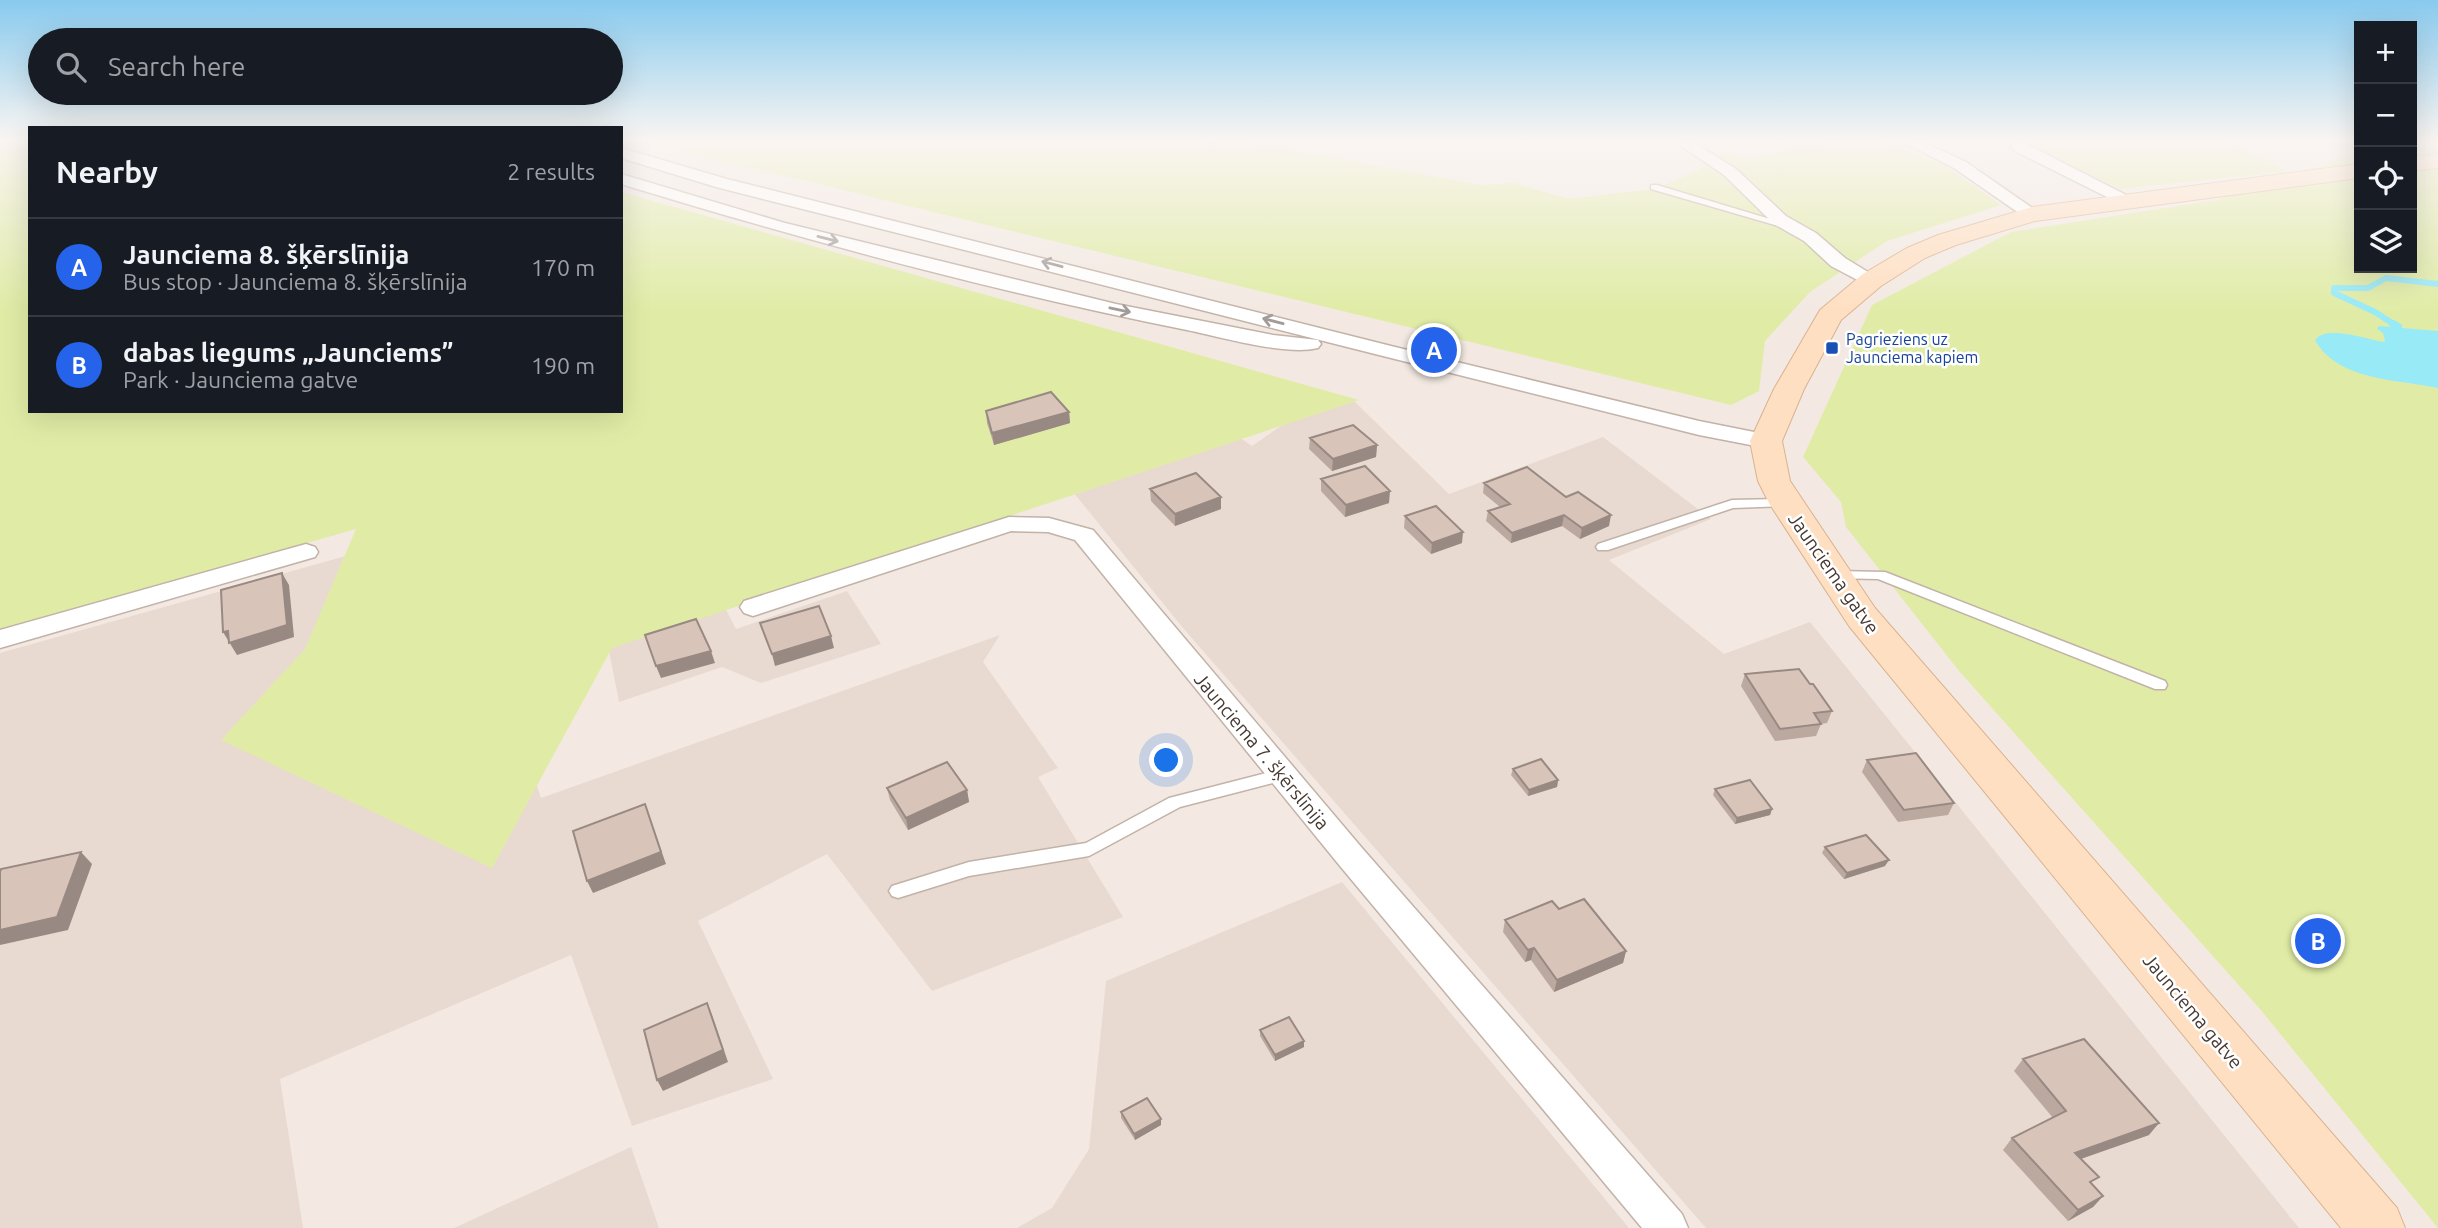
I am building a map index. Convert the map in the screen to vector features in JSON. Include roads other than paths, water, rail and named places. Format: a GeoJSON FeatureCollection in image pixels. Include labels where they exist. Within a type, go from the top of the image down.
{"type":"FeatureCollection","features":[{"type":"Feature","properties":{"kind":"main road"},"geometry":{"type":"LineString","coordinates":[[1766,441],[1789,389],[1830,316],[1871,279],[1916,253],[1947,240],[2032,214],[2165,196]]}},
{"type":"Feature","properties":{"kind":"main road","name":"Jaunciema gatve"},"geometry":{"type":"LineString","coordinates":[[1766,441],[1774,481],[1786,503],[1863,617],[2377,1228]]}},
{"type":"Feature","properties":{"kind":"street"},"geometry":{"type":"LineString","coordinates":[[678,196],[779,227],[1116,310],[1273,341],[1386,351]]}},
{"type":"Feature","properties":{"kind":"street"},"geometry":{"type":"LineString","coordinates":[[776,196],[1386,351],[1699,428],[1766,441]]}},
{"type":"Feature","properties":{"kind":"street"},"geometry":{"type":"LineString","coordinates":[[1753,196],[1810,237],[1845,267],[1871,279]]}},
{"type":"Feature","properties":{"kind":"street"},"geometry":{"type":"LineString","coordinates":[[2006,196],[2032,214]]}},
{"type":"Feature","properties":{"kind":"street"},"geometry":{"type":"LineString","coordinates":[[2119,196],[2129,201]]}},
{"type":"Feature","properties":{"kind":"street","name":"Jaunciema 7. šķērslīnija"},"geometry":{"type":"LineString","coordinates":[[753,607],[1009,524],[1049,525],[1084,535],[1282,775],[1668,1228]]}},
{"type":"Feature","properties":{"kind":"street"},"geometry":{"type":"LineString","coordinates":[[0,639],[306,552]]}},
{"type":"Feature","properties":{"kind":"lane"},"geometry":{"type":"LineString","coordinates":[[1686,196],[1793,227]]}},
{"type":"Feature","properties":{"kind":"lane"},"geometry":{"type":"LineString","coordinates":[[1603,547],[1732,504],[1786,503]]}},
{"type":"Feature","properties":{"kind":"lane"},"geometry":{"type":"LineString","coordinates":[[1833,576],[1880,575],[2160,685]]}},
{"type":"Feature","properties":{"kind":"lane"},"geometry":{"type":"LineString","coordinates":[[898,891],[969,869],[1089,849],[1175,802],[1282,775]]}},
{"type":"Feature","properties":{"kind":"water"},"geometry":{"type":"Polygon","coordinates":[[[2379,326],[2438,331],[2438,388],[2387,380],[2353,371],[2338,364],[2315,340],[2321,335],[2338,333],[2385,342],[2383,333],[2377,329],[2379,326]]]}},
{"type":"Feature","properties":{"kind":"waterway"},"geometry":{"type":"LineString","coordinates":[[2395,325],[2375,312],[2334,293],[2334,288],[2368,288],[2386,278],[2438,284]]}},
{"type":"Feature","properties":{"kind":"waterway"},"geometry":{"type":"LineString","coordinates":[[2393,324],[2398,327]]}},
{"type":"Feature","properties":{"kind":"place","name":"Pagrieziens uz Jaunciema kapiem"},"geometry":{"type":"Point","coordinates":[1832,348]}},
{"type":"Feature","properties":{"kind":"place","name":"Jaunciema 8. šķērslīnija"},"geometry":{"type":"Point","coordinates":[1434,350]}},
{"type":"Feature","properties":{"kind":"place","name":"dabas liegums „Jaunciems”"},"geometry":{"type":"Point","coordinates":[2318,941]}}]}
